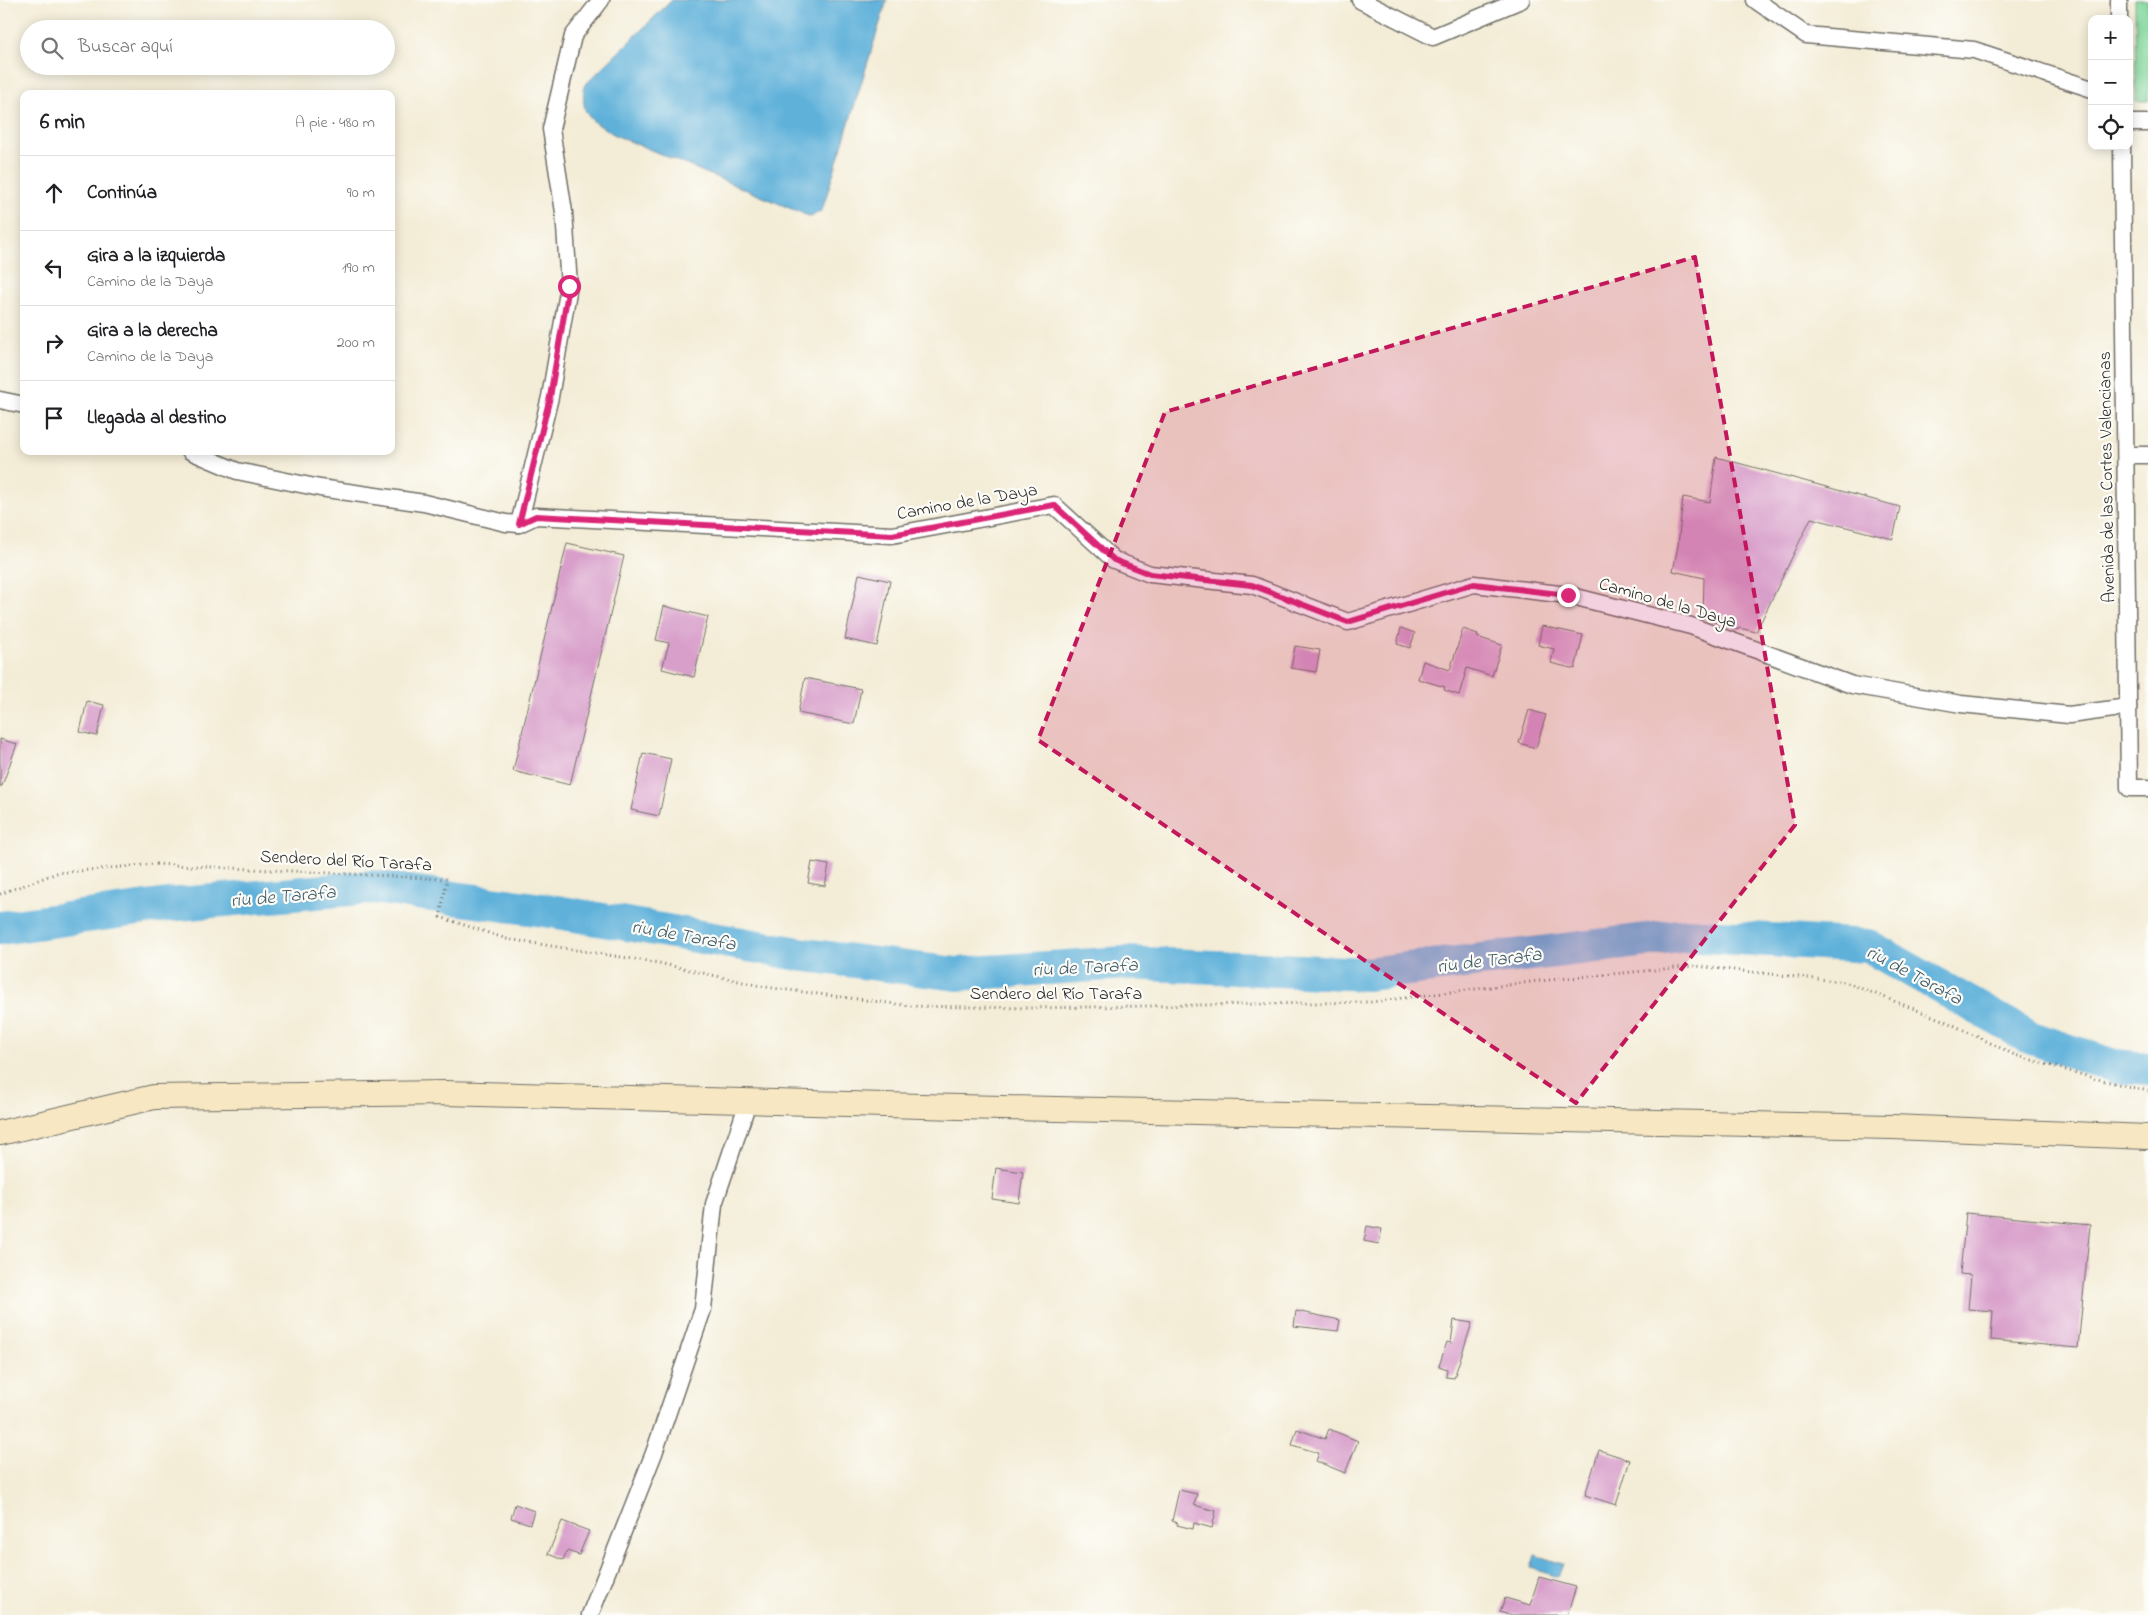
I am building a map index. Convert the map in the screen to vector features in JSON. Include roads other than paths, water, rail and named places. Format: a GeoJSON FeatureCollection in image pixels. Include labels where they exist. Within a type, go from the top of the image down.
{"type":"FeatureCollection","features":[{"type":"Feature","properties":{"kind":"main road"},"geometry":{"type":"LineString","coordinates":[[0,1133],[154,1097],[445,1094],[1892,1127],[2148,1137]]}},
{"type":"Feature","properties":{"kind":"street"},"geometry":{"type":"LineString","coordinates":[[199,455],[237,471],[320,488],[424,503],[519,524],[550,397],[569,286],[564,212],[551,129],[573,36],[602,0]]}},
{"type":"Feature","properties":{"kind":"street"},"geometry":{"type":"LineString","coordinates":[[1360,0],[1433,37],[1521,0]]}},
{"type":"Feature","properties":{"kind":"street"},"geometry":{"type":"LineString","coordinates":[[1755,0],[1806,35],[1974,50],[2088,88]]}},
{"type":"Feature","properties":{"kind":"street"},"geometry":{"type":"LineString","coordinates":[[2119,0],[2119,15]]}},
{"type":"Feature","properties":{"kind":"street"},"geometry":{"type":"LineString","coordinates":[[2133,123],[2148,123]]}},
{"type":"Feature","properties":{"kind":"street","name":"Avenida de las Cortes Valencianas"},"geometry":{"type":"LineString","coordinates":[[2122,150],[2129,788],[2148,788]]}},
{"type":"Feature","properties":{"kind":"street"},"geometry":{"type":"LineString","coordinates":[[0,400],[20,404]]}},
{"type":"Feature","properties":{"kind":"street"},"geometry":{"type":"LineString","coordinates":[[2126,455],[2148,455]]}},
{"type":"Feature","properties":{"kind":"street","name":"Camino de la Daya"},"geometry":{"type":"LineString","coordinates":[[519,524],[536,516],[892,535],[1054,505],[1114,560],[1150,574],[1252,585],[1348,622],[1474,584],[1568,595],[1691,626],[1852,685],[1961,704],[2069,715],[2128,707]]}},
{"type":"Feature","properties":{"kind":"street"},"geometry":{"type":"LineString","coordinates":[[590,1615],[654,1453],[703,1309],[714,1204],[748,1102]]}},
{"type":"Feature","properties":{"kind":"water"},"geometry":{"type":"Polygon","coordinates":[[[672,0],[887,0],[822,210],[811,217],[615,135],[593,121],[589,116],[584,105],[584,86],[672,0]]]}},
{"type":"Feature","properties":{"kind":"water"},"geometry":{"type":"Polygon","coordinates":[[[1535,1555],[1563,1564],[1558,1577],[1531,1568],[1535,1555]]]}},
{"type":"Feature","properties":{"kind":"waterway","name":"riu de Tarafa"},"geometry":{"type":"LineString","coordinates":[[0,928],[168,905],[373,887],[557,912],[805,955],[957,974],[1125,963],[1367,974],[1688,935],[1868,946],[2029,1037],[2114,1066],[2148,1069]]}}]}
